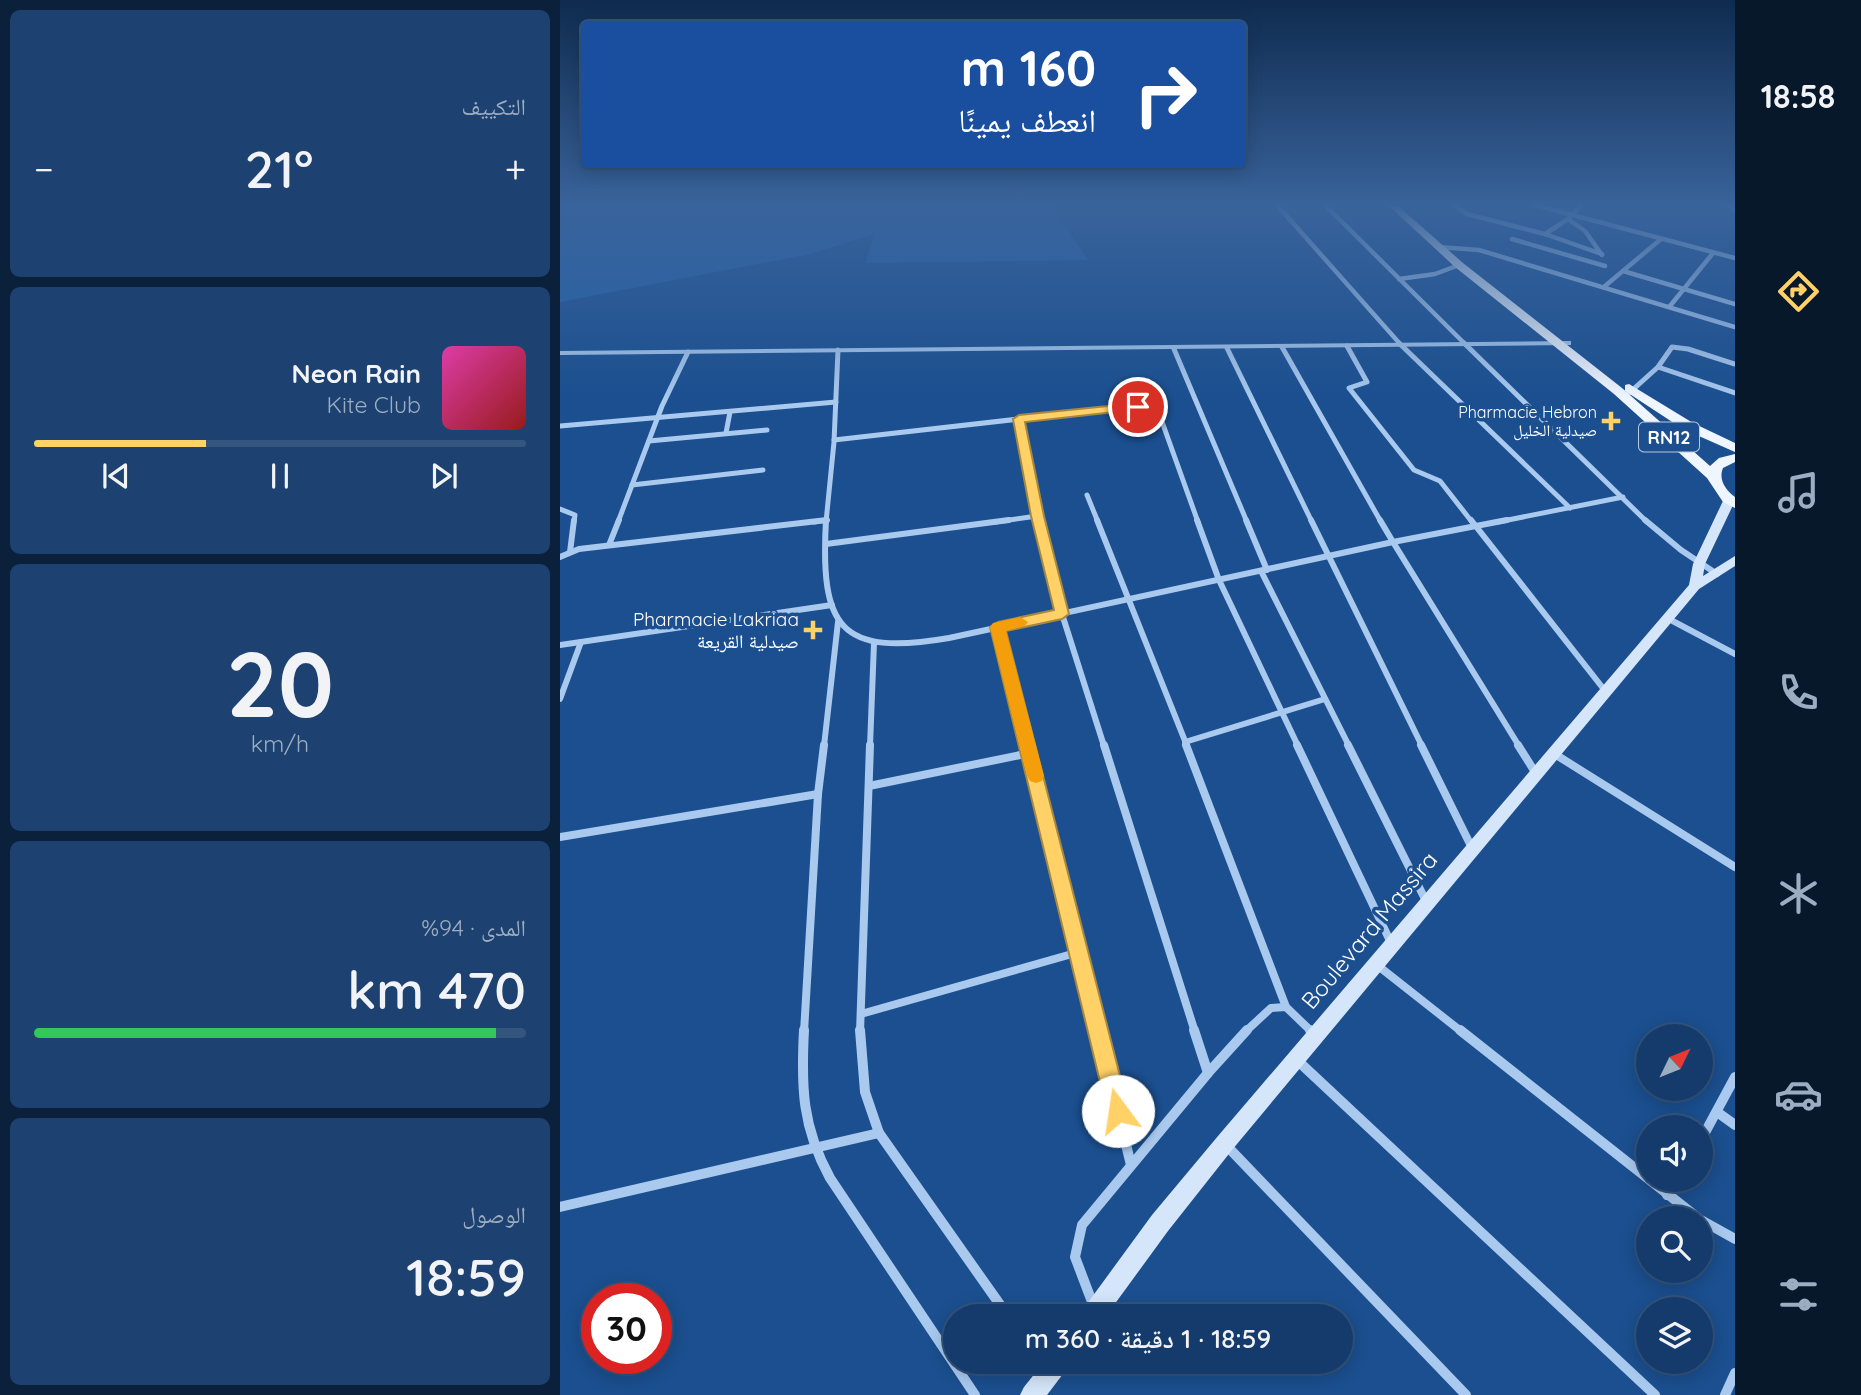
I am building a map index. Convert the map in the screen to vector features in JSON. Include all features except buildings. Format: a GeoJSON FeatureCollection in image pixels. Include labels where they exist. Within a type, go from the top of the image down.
{"type":"FeatureCollection","features":[{"type":"Feature","properties":{"kind":"main road","name":"RN12"},"geometry":{"type":"LineString","coordinates":[[1465,270],[1556,343],[1629,394],[1735,448]]}},
{"type":"Feature","properties":{"kind":"main road","name":"RN12"},"geometry":{"type":"LineString","coordinates":[[1479,270],[1629,394],[1713,476]]}},
{"type":"Feature","properties":{"kind":"main road","name":"RN12"},"geometry":{"type":"LineString","coordinates":[[1732,503],[1717,488],[1713,476],[1714,469],[1720,463],[1735,458]]}},
{"type":"Feature","properties":{"kind":"main road"},"geometry":{"type":"LineString","coordinates":[[1695,586],[1699,565],[1732,503]]}},
{"type":"Feature","properties":{"kind":"main road"},"geometry":{"type":"LineString","coordinates":[[1695,586],[1735,560]]}},
{"type":"Feature","properties":{"kind":"main road","name":"Boulevard Massira"},"geometry":{"type":"LineString","coordinates":[[1101,1304],[1160,1223],[1295,1058],[1695,586]]}},
{"type":"Feature","properties":{"kind":"main road"},"geometry":{"type":"LineString","coordinates":[[1032,1395],[1044,1374]]}},
{"type":"Feature","properties":{"kind":"street"},"geometry":{"type":"LineString","coordinates":[[1335,270],[1401,345],[1570,508]]}},
{"type":"Feature","properties":{"kind":"street"},"geometry":{"type":"LineString","coordinates":[[1390,270],[1623,497],[1699,565],[1717,574]]}},
{"type":"Feature","properties":{"kind":"street"},"geometry":{"type":"LineString","coordinates":[[1399,279],[1445,270]]}},
{"type":"Feature","properties":{"kind":"street"},"geometry":{"type":"LineString","coordinates":[[1549,270],[1735,327]]}},
{"type":"Feature","properties":{"kind":"street"},"geometry":{"type":"LineString","coordinates":[[1670,306],[1699,270]]}},
{"type":"Feature","properties":{"kind":"street"},"geometry":{"type":"LineString","coordinates":[[1605,286],[1623,271],[1735,303]]}},
{"type":"Feature","properties":{"kind":"street"},"geometry":{"type":"LineString","coordinates":[[560,354],[1568,343]]}},
{"type":"Feature","properties":{"kind":"street"},"geometry":{"type":"LineString","coordinates":[[1347,346],[1367,382],[1349,388],[1414,470],[1440,481],[1606,692]]}},
{"type":"Feature","properties":{"kind":"street"},"geometry":{"type":"LineString","coordinates":[[1282,347],[1393,542],[1535,772]]}},
{"type":"Feature","properties":{"kind":"street"},"geometry":{"type":"LineString","coordinates":[[1629,394],[1658,366],[1672,347],[1688,349],[1735,364]]}},
{"type":"Feature","properties":{"kind":"street"},"geometry":{"type":"LineString","coordinates":[[1227,348],[1472,849]]}},
{"type":"Feature","properties":{"kind":"street"},"geometry":{"type":"LineString","coordinates":[[1174,349],[1264,570],[1427,904]]}},
{"type":"Feature","properties":{"kind":"street"},"geometry":{"type":"LineString","coordinates":[[838,350],[825,575],[838,622],[818,794],[801,1081],[804,1113],[813,1147],[975,1395]]}},
{"type":"Feature","properties":{"kind":"street"},"geometry":{"type":"LineString","coordinates":[[609,545],[657,419],[688,352]]}},
{"type":"Feature","properties":{"kind":"street"},"geometry":{"type":"LineString","coordinates":[[1658,366],[1735,393]]}},
{"type":"Feature","properties":{"kind":"street"},"geometry":{"type":"LineString","coordinates":[[1147,381],[1219,580],[1392,945]]}},
{"type":"Feature","properties":{"kind":"street"},"geometry":{"type":"LineString","coordinates":[[560,426],[836,402]]}},
{"type":"Feature","properties":{"kind":"street"},"geometry":{"type":"LineString","coordinates":[[834,440],[1156,405]]}},
{"type":"Feature","properties":{"kind":"street"},"geometry":{"type":"LineString","coordinates":[[726,433],[730,412]]}},
{"type":"Feature","properties":{"kind":"street"},"geometry":{"type":"LineString","coordinates":[[1019,419],[1037,516],[1062,614],[1208,1073]]}},
{"type":"Feature","properties":{"kind":"street"},"geometry":{"type":"LineString","coordinates":[[649,441],[767,430]]}},
{"type":"Feature","properties":{"kind":"street"},"geometry":{"type":"LineString","coordinates":[[632,485],[763,470]]}},
{"type":"Feature","properties":{"kind":"street"},"geometry":{"type":"LineString","coordinates":[[1087,495],[1131,600],[1286,1007],[1315,1035]]}},
{"type":"Feature","properties":{"kind":"street"},"geometry":{"type":"LineString","coordinates":[[838,622],[852,634],[874,643],[923,642],[1131,600],[1393,542],[1623,497]]}},
{"type":"Feature","properties":{"kind":"street"},"geometry":{"type":"LineString","coordinates":[[560,509],[575,514],[570,552]]}},
{"type":"Feature","properties":{"kind":"street"},"geometry":{"type":"LineString","coordinates":[[826,544],[1037,516]]}},
{"type":"Feature","properties":{"kind":"street"},"geometry":{"type":"LineString","coordinates":[[560,557],[570,552],[609,545],[827,520]]}},
{"type":"Feature","properties":{"kind":"street"},"geometry":{"type":"LineString","coordinates":[[560,645],[832,604]]}},
{"type":"Feature","properties":{"kind":"street"},"geometry":{"type":"LineString","coordinates":[[1667,618],[1735,654]]}},
{"type":"Feature","properties":{"kind":"street"},"geometry":{"type":"LineString","coordinates":[[998,627],[1131,1165]]}},
{"type":"Feature","properties":{"kind":"street"},"geometry":{"type":"LineString","coordinates":[[560,699],[581,642]]}},
{"type":"Feature","properties":{"kind":"street"},"geometry":{"type":"LineString","coordinates":[[874,643],[860,1014],[865,1092],[879,1133],[1000,1304]]}},
{"type":"Feature","properties":{"kind":"street"},"geometry":{"type":"LineString","coordinates":[[1185,742],[1325,699]]}},
{"type":"Feature","properties":{"kind":"street"},"geometry":{"type":"LineString","coordinates":[[869,786],[1030,753]]}},
{"type":"Feature","properties":{"kind":"street"},"geometry":{"type":"LineString","coordinates":[[1552,753],[1735,867]]}},
{"type":"Feature","properties":{"kind":"street"},"geometry":{"type":"LineString","coordinates":[[560,837],[818,794]]}},
{"type":"Feature","properties":{"kind":"street"},"geometry":{"type":"LineString","coordinates":[[860,1014],[1079,952]]}},
{"type":"Feature","properties":{"kind":"street"},"geometry":{"type":"LineString","coordinates":[[1376,965],[1682,1206]]}},
{"type":"Feature","properties":{"kind":"street"},"geometry":{"type":"LineString","coordinates":[[1091,1304],[1075,1257],[1082,1225],[1208,1073],[1262,1014],[1271,1008],[1286,1007]]}},
{"type":"Feature","properties":{"kind":"street"},"geometry":{"type":"LineString","coordinates":[[1295,1058],[1655,1395]]}},
{"type":"Feature","properties":{"kind":"street"},"geometry":{"type":"LineString","coordinates":[[1713,1119],[1735,1077]]}},
{"type":"Feature","properties":{"kind":"street"},"geometry":{"type":"LineString","coordinates":[[1717,1112],[1735,1125]]}},
{"type":"Feature","properties":{"kind":"street"},"geometry":{"type":"LineString","coordinates":[[560,1207],[879,1133]]}},
{"type":"Feature","properties":{"kind":"street"},"geometry":{"type":"LineString","coordinates":[[1225,1143],[1466,1395]]}},
{"type":"Feature","properties":{"kind":"street"},"geometry":{"type":"LineString","coordinates":[[1713,1226],[1735,1239]]}},
{"type":"Feature","properties":{"kind":"street"},"geometry":{"type":"LineString","coordinates":[[1725,1395],[1735,1373]]}},
{"type":"Feature","properties":{"kind":"shaded area"},"geometry":{"type":"Polygon","coordinates":[[[560,270],[726,270],[560,302],[560,270]]]}},
{"type":"Feature","properties":{"kind":"slow traffic"},"geometry":{"type":"LineString","coordinates":[[1020,622],[998,627],[1036,776]]}},
{"type":"Feature","properties":{"kind":"place","name":"Pharmacie Hebron صيدلية الخليل"},"geometry":{"type":"Point","coordinates":[1611,421]}},
{"type":"Feature","properties":{"kind":"place","name":"Pharmacie Lakriaa صيدلية القريعة"},"geometry":{"type":"Point","coordinates":[813,630]}},
{"type":"Feature","properties":{"kind":"route"},"geometry":{"type":"LineString","coordinates":[[1118,1111],[998,627],[1062,614],[1037,516],[1019,419],[1138,407]]}}]}
